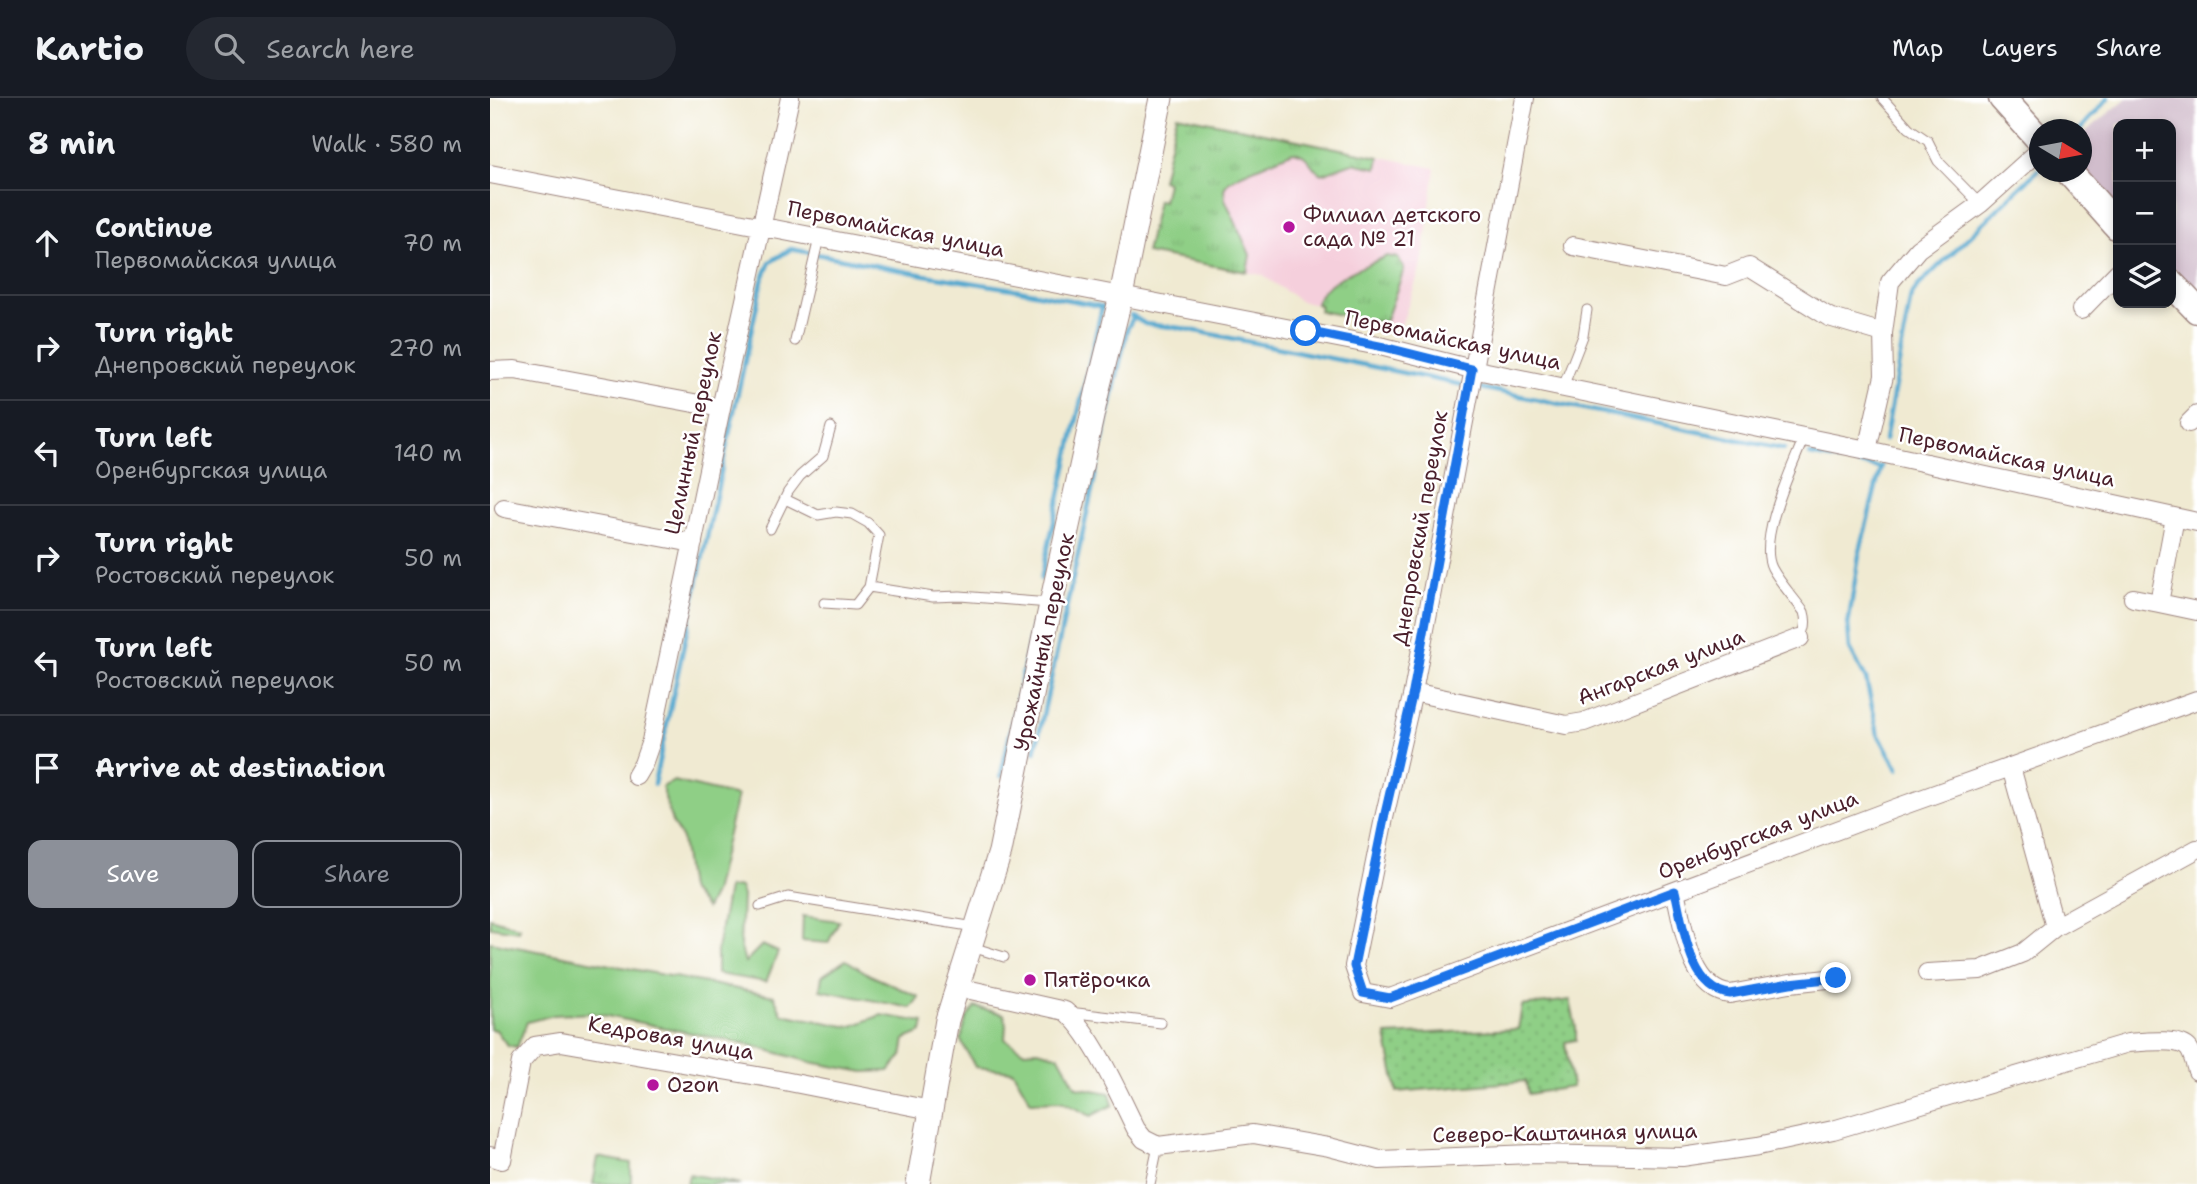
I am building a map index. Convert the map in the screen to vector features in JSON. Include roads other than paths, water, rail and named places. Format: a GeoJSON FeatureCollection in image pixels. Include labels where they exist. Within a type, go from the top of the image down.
{"type":"FeatureCollection","features":[{"type":"Feature","properties":{"kind":"main road"},"geometry":{"type":"LineString","coordinates":[[2002,98],[2029,128]]}},
{"type":"Feature","properties":{"kind":"main road"},"geometry":{"type":"LineString","coordinates":[[2078,182],[2113,221]]}},
{"type":"Feature","properties":{"kind":"main road"},"geometry":{"type":"LineString","coordinates":[[2176,288],[2197,310]]}},
{"type":"Feature","properties":{"kind":"street","name":"Целинный переулок"},"geometry":{"type":"LineString","coordinates":[[636,776],[650,741],[790,98]]}},
{"type":"Feature","properties":{"kind":"street","name":"Урожайный переулок"},"geometry":{"type":"LineString","coordinates":[[918,1184],[947,1020],[1000,852],[1051,604],[1121,296],[1161,98]]}},
{"type":"Feature","properties":{"kind":"street","name":"Днепровский переулок"},"geometry":{"type":"LineString","coordinates":[[1354,966],[1413,692],[1525,98]]}},
{"type":"Feature","properties":{"kind":"street"},"geometry":{"type":"LineString","coordinates":[[1867,450],[1884,376],[1883,333],[1890,282],[1918,249],[1980,204],[2029,160]]}},
{"type":"Feature","properties":{"kind":"street","name":"Первомайская улица"},"geometry":{"type":"LineString","coordinates":[[490,174],[1384,347],[1472,369],[1867,450],[2197,522]]}},
{"type":"Feature","properties":{"kind":"street"},"geometry":{"type":"LineString","coordinates":[[1573,246],[1726,276],[1749,267],[1829,317],[1883,333]]}},
{"type":"Feature","properties":{"kind":"street"},"geometry":{"type":"LineString","coordinates":[[2081,310],[2113,277]]}},
{"type":"Feature","properties":{"kind":"street"},"geometry":{"type":"LineString","coordinates":[[490,371],[515,370],[721,408]]}},
{"type":"Feature","properties":{"kind":"street"},"geometry":{"type":"LineString","coordinates":[[504,508],[693,543]]}},
{"type":"Feature","properties":{"kind":"street"},"geometry":{"type":"LineString","coordinates":[[2159,603],[2175,517]]}},
{"type":"Feature","properties":{"kind":"street"},"geometry":{"type":"LineString","coordinates":[[2133,598],[2197,611]]}},
{"type":"Feature","properties":{"kind":"street","name":"Ангарская улица"},"geometry":{"type":"LineString","coordinates":[[1413,692],[1566,725],[1584,722],[1800,638]]}},
{"type":"Feature","properties":{"kind":"street","name":"Оренбургская улица"},"geometry":{"type":"LineString","coordinates":[[1354,966],[1363,993],[1390,998],[2197,700]]}},
{"type":"Feature","properties":{"kind":"street"},"geometry":{"type":"LineString","coordinates":[[2011,767],[2056,927]]}},
{"type":"Feature","properties":{"kind":"street"},"geometry":{"type":"LineString","coordinates":[[1927,973],[1980,970],[2024,953],[2056,927],[2197,849]]}},
{"type":"Feature","properties":{"kind":"street"},"geometry":{"type":"LineString","coordinates":[[1675,891],[1695,967],[1711,986],[1721,993],[1730,994],[1836,978]]}},
{"type":"Feature","properties":{"kind":"street"},"geometry":{"type":"LineString","coordinates":[[957,987],[1065,1011],[1074,1018],[1136,1129],[1144,1139],[1158,1146]]}},
{"type":"Feature","properties":{"kind":"street","name":"Кедровая улица"},"geometry":{"type":"LineString","coordinates":[[490,1156],[502,1160],[521,1062],[535,1046],[561,1042],[769,1078],[931,1110]]}},
{"type":"Feature","properties":{"kind":"street","name":"Северо-Каштачная улица"},"geometry":{"type":"LineString","coordinates":[[1158,1146],[1252,1134],[1329,1147],[1380,1160],[1532,1154],[1682,1157],[1758,1146],[1833,1130],[2128,1043],[2182,1044],[2190,1050],[2197,1071]]}},
{"type":"Feature","properties":{"kind":"lane"},"geometry":{"type":"LineString","coordinates":[[1882,98],[1909,128],[1928,141],[1938,161],[1980,204]]}},
{"type":"Feature","properties":{"kind":"lane"},"geometry":{"type":"LineString","coordinates":[[795,341],[819,238]]}},
{"type":"Feature","properties":{"kind":"lane"},"geometry":{"type":"LineString","coordinates":[[1563,387],[1583,337],[1587,310]]}},
{"type":"Feature","properties":{"kind":"lane"},"geometry":{"type":"LineString","coordinates":[[770,529],[800,476],[823,456],[831,427]]}},
{"type":"Feature","properties":{"kind":"lane"},"geometry":{"type":"LineString","coordinates":[[1800,638],[1805,632],[1804,612],[1770,566],[1769,549],[1776,508],[1804,437]]}},
{"type":"Feature","properties":{"kind":"lane"},"geometry":{"type":"LineString","coordinates":[[785,499],[818,515],[852,513],[868,523],[879,536],[869,587],[855,605],[824,603]]}},
{"type":"Feature","properties":{"kind":"lane"},"geometry":{"type":"LineString","coordinates":[[869,587],[933,597],[960,596],[1051,604]]}},
{"type":"Feature","properties":{"kind":"lane"},"geometry":{"type":"LineString","coordinates":[[760,906],[788,897],[974,937],[1004,957]]}},
{"type":"Feature","properties":{"kind":"lane"},"geometry":{"type":"LineString","coordinates":[[1065,1011],[1161,1023]]}},
{"type":"Feature","properties":{"kind":"lane"},"geometry":{"type":"LineString","coordinates":[[1150,1184],[1158,1146]]}},
{"type":"Feature","properties":{"kind":"waterway"},"geometry":{"type":"LineString","coordinates":[[2090,119],[2108,98]]}},
{"type":"Feature","properties":{"kind":"waterway"},"geometry":{"type":"LineString","coordinates":[[1885,440],[1911,296],[1918,286],[2029,179]]}},
{"type":"Feature","properties":{"kind":"waterway"},"geometry":{"type":"LineString","coordinates":[[654,784],[762,281],[770,262],[791,249],[1104,307]]}},
{"type":"Feature","properties":{"kind":"waterway"},"geometry":{"type":"LineString","coordinates":[[1041,579],[1102,307]]}},
{"type":"Feature","properties":{"kind":"waterway"},"geometry":{"type":"LineString","coordinates":[[1131,315],[1145,324],[1181,328],[1468,386]]}},
{"type":"Feature","properties":{"kind":"waterway"},"geometry":{"type":"LineString","coordinates":[[1035,752],[1127,329],[1134,316]]}},
{"type":"Feature","properties":{"kind":"waterway"},"geometry":{"type":"LineString","coordinates":[[1476,387],[1784,449]]}},
{"type":"Feature","properties":{"kind":"waterway"},"geometry":{"type":"LineString","coordinates":[[1810,455],[1880,468]]}},
{"type":"Feature","properties":{"kind":"waterway"},"geometry":{"type":"LineString","coordinates":[[1881,466],[1859,555],[1848,625],[1850,649],[1866,679],[1878,734],[1898,769]]}},
{"type":"Feature","properties":{"kind":"waterway"},"geometry":{"type":"LineString","coordinates":[[1001,776],[1033,624]]}},
{"type":"Feature","properties":{"kind":"place","name":"Филиал детского сада № 21"},"geometry":{"type":"Point","coordinates":[1289,227]}},
{"type":"Feature","properties":{"kind":"place","name":"Пятёрочка"},"geometry":{"type":"Point","coordinates":[1030,980]}},
{"type":"Feature","properties":{"kind":"place","name":"Ozon"},"geometry":{"type":"Point","coordinates":[653,1085]}}]}
